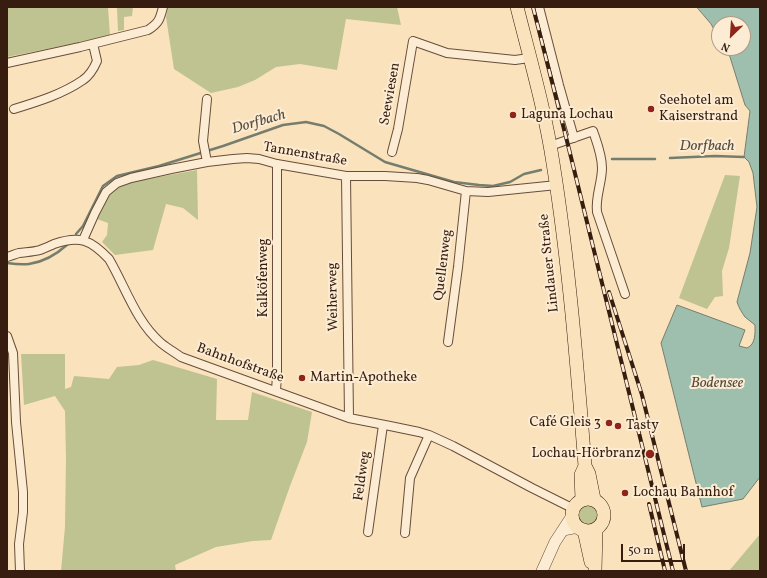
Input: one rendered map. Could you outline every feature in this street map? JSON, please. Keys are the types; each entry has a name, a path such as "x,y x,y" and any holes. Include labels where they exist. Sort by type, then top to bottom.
{"main road":[{"name":"Lindauer Straße","path":"517,7 538,90 550,146 563,226 585,466 581,475 583,516 594,571"}],"street":[{"path":"7,63 148,30 156,25 163,7"},
{"path":"539,7 574,138"},
{"name":"Seewiesen","path":"392,152 398,129 413,41 447,53 516,60 530,58"},
{"path":"14,109 42,101 84,80 93,69 97,61 93,44"},
{"path":"205,155 203,141 207,99"},
{"path":"550,146 593,131 602,160 602,170 596,206 597,212 625,294"},
{"name":"Tannenstraße","path":"83,240 106,192 117,183 205,155 259,159 277,164 346,176 417,178 466,191 488,192 557,185"},
{"name":"Kalköfenweg","path":"276,391 277,164"},
{"name":"Weiherweg","path":"346,176 348,418"},
{"name":"Quellenweg","path":"448,342 466,191"},
{"path":"7,257 18,253 40,250 68,240 83,240"},
{"name":"Bahnhofstraße","path":"83,240 101,251 109,259 140,319 151,334 181,357 348,418 429,435 453,446 583,516"},
{"path":"7,336 13,353 16,422 23,492 23,512 19,544 20,571"},
{"name":"Feldweg","path":"368,532 383,425"},
{"path":"405,533 410,478 429,435"},
{"path":"542,571 555,542 563,530 583,516"}],"green space":[{"path":"7,7 108,7 110,36 7,57"},
{"path":"117,7 133,7 132,16 124,17 124,30 118,31"},
{"path":"168,7 397,7 401,25 346,19 337,70 300,64 276,67 255,80 238,87 211,93 174,69 166,17"},
{"path":"197,170 198,220 183,208 166,204 153,250 115,255 102,242 107,235 108,223 97,219 103,200 114,188 136,181"},
{"path":"725,175 740,176 729,248 722,271 723,296 715,297 707,309 679,298"},
{"path":"21,354 65,354 65,389 71,387 74,376 109,379 117,367 139,365 153,360 217,379 216,420 248,420 252,392 312,412 307,442 271,540 253,541 216,547 175,565 176,571 61,571 65,527 65,411 55,396 24,405"},
{"path":"588,505 595,508 598,515 595,522 588,525 581,522 578,515 581,508"},
{"path":"760,534 760,571 729,571"}],"water":[{"name":"Bodensee","path":"697,7 760,7 760,477 743,499 702,507 661,343 677,305 745,330 739,346 747,348 750,346 754,338 755,331 755,325 745,317 737,302 750,253 757,207 753,173 749,162 744,157 750,111 745,105 729,56 751,56 751,16 711,16 711,24"}],"waterway":[{"name":"Dorfbach","path":"76,234 83,226 103,186 117,176 159,166 283,125 306,122 324,126 385,162 454,182 493,186 510,182 524,174 541,170"},
{"name":"Dorfbach","path":"670,158 715,156 744,157"},
{"name":"Dorfbach","path":"612,159 655,159"},
{"name":"Dorfbach","path":"7,263 35,263 55,254 68,244"}],"railway":[{"path":"533,7 673,571"},
{"path":"609,292 642,395 686,571"},
{"path":"649,504 665,571"}],"place":[{"name":"Seehotel am Kaiserstrand","path":"651,109"},
{"name":"Laguna Lochau","path":"513,115"},
{"name":"Martin-Apotheke","path":"302,378"},
{"name":"Café Gleis 3","path":"609,423"},
{"name":"Tasty","path":"618,426"},
{"name":"Lochau-Hörbranz","path":"650,454"},
{"name":"Lochau Bahnhof","path":"625,493"}]}
